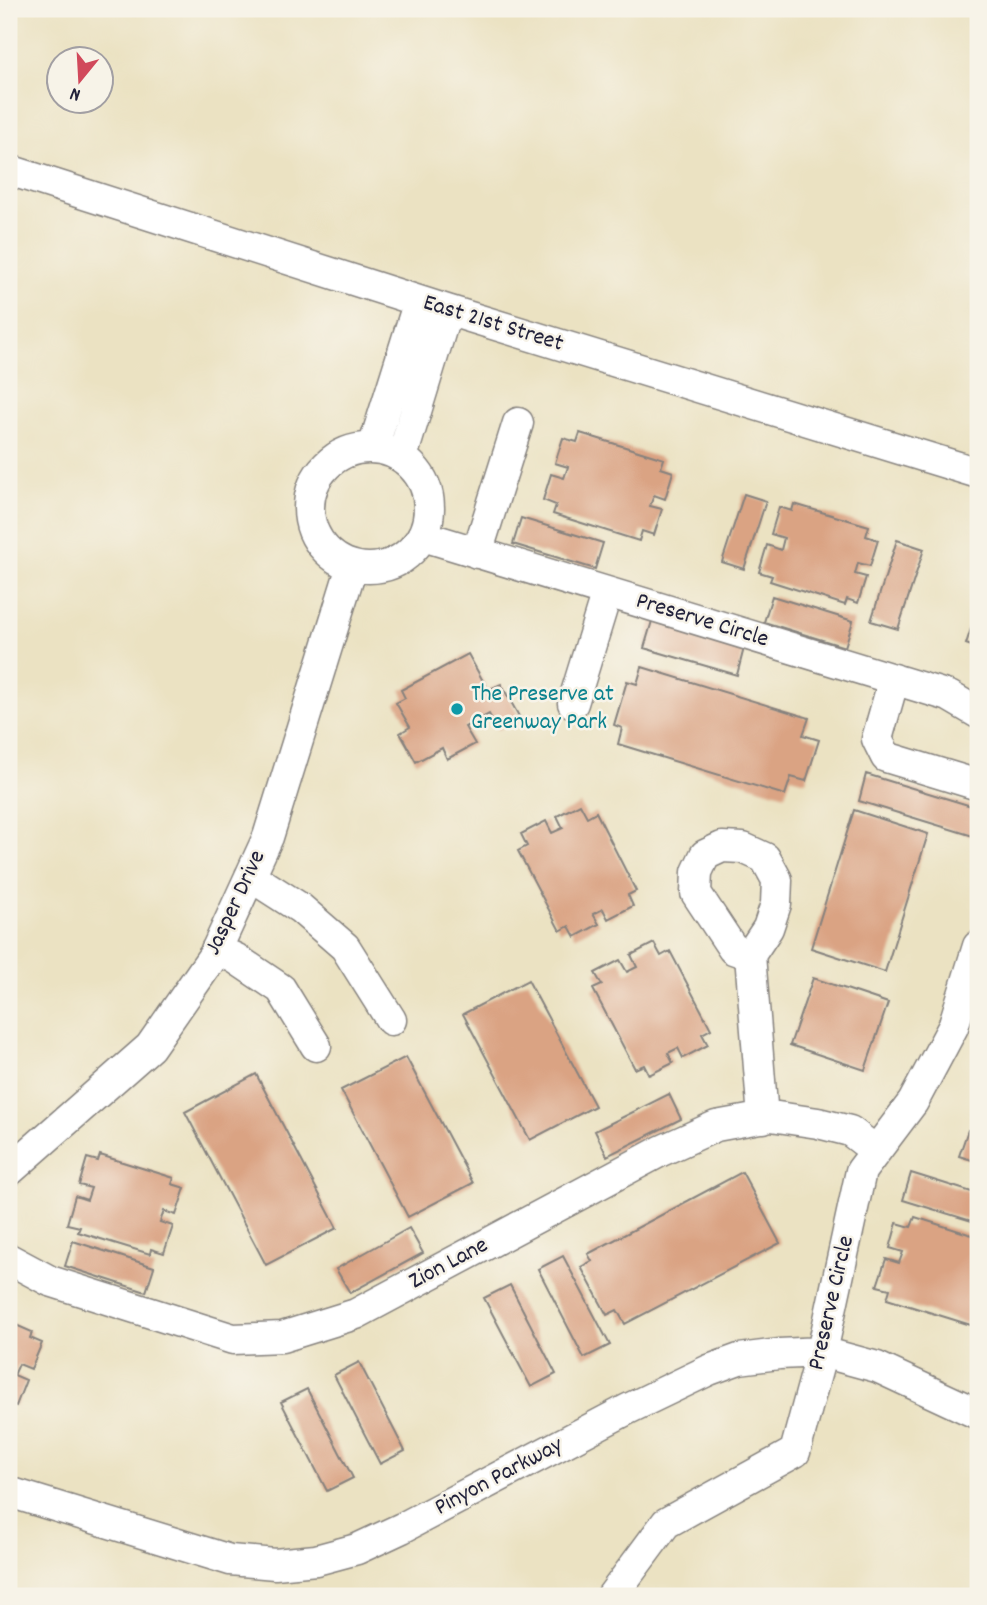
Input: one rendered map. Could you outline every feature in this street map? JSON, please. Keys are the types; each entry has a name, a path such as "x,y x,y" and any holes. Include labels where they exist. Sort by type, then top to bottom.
{"street":[{"name":"East 21st Street","path":"9,170 433,306 978,473"},
{"path":"373,448 433,306"},
{"path":"402,457 433,306"},
{"path":"477,553 517,423"},
{"path":"354,449 388,450 402,457 415,468 430,501 429,519 423,536 410,553 393,564 372,569 352,566 334,558 320,544 311,526 308,507 312,488 321,470 336,457 354,449"},
{"name":"Preserve Circle","path":"423,536 948,696 978,713"},
{"name":"Jasper Drive","path":"9,1171 150,1047 216,950 268,837 352,566"},
{"path":"573,703 607,592"},
{"path":"894,679 877,740 886,757 978,785"},
{"path":"250,876 300,908 345,947 391,1020"},
{"name":"Preserve Circle","path":"612,1596 666,1523 794,1452 822,1352 861,1171 913,1102 953,1027 978,946"},
{"path":"216,950 235,958 281,989 316,1046"},
{"path":"750,955 763,1118"},
{"name":"Zion Lane","path":"9,1259 50,1281 233,1339 282,1337 356,1314 661,1151 716,1126 771,1116 818,1123 850,1131 876,1151"},
{"name":"Pinyon Parkway","path":"9,1492 230,1560 275,1564 316,1560 357,1549 709,1370 739,1359 779,1353 822,1352 877,1367 978,1414"}],"building":[{"path":"580,433 664,459 661,468 673,472 665,499 654,495 650,506 662,509 654,535 642,531 639,541 553,514 556,505 543,500 551,474 564,478 568,467 555,463 563,438 577,442"},
{"path":"744,494 766,501 744,569 722,562"},
{"path":"794,504 869,526 866,536 878,540 870,566 858,563 855,574 866,577 858,603 847,599 845,605 770,581 772,576 759,572 767,545 781,550 784,538 771,534 779,507 792,511"},
{"path":"521,518 603,543 595,569 513,544"},
{"path":"897,540 924,549 898,629 871,621"},
{"path":"772,596 853,621 845,647 764,622"},
{"path":"978,607 978,648 966,644"},
{"path":"652,621 744,648 737,675 644,648"},
{"name":"The Preserve at Greenway Park","path":"468,654 488,690 501,684 520,718 498,730 489,714 465,727 475,744 447,759 442,748 416,762 400,733 410,727 396,703 405,698 401,690"},
{"path":"642,667 809,718 803,735 819,740 806,781 791,777 785,795 618,744 622,728 614,725 627,681 637,684"},
{"path":"866,774 978,808 973,836 859,801"},
{"path":"580,804 587,817 596,812 636,891 628,895 633,906 608,919 603,909 593,914 599,924 575,937 569,926 560,931 518,851 527,846 521,834 546,821 552,833 563,828 557,816"},
{"path":"854,810 928,834 885,972 811,948"},
{"path":"654,943 661,956 670,951 711,1029 702,1034 708,1045 683,1058 678,1048 668,1053 673,1063 649,1075 644,1065 635,1069 593,989 602,985 595,973 620,960 627,972 637,967 631,955"},
{"path":"813,978 888,1003 865,1070 790,1045"},
{"path":"528,980 595,1106 530,1140 463,1014"},
{"path":"406,1057 473,1183 408,1217 341,1090"},
{"path":"256,1074 337,1228 266,1265 185,1112"},
{"path":"669,1094 681,1119 607,1156 595,1131"},
{"path":"968,1130 978,1133 978,1162 959,1156"},
{"path":"100,1155 174,1178 172,1184 185,1188 176,1215 164,1211 160,1222 173,1226 164,1253 151,1249 150,1254 78,1232 80,1227 67,1224 75,1196 87,1200 91,1188 79,1185 87,1158 98,1161"},
{"path":"742,1172 780,1243 625,1324 617,1310 607,1315 581,1267 592,1261 588,1254"},
{"path":"911,1173 978,1194 978,1223 903,1200"},
{"path":"915,1217 978,1237 978,1317 974,1326 887,1299 890,1289 877,1286 886,1259 899,1263 903,1252 890,1248 897,1223 911,1227"},
{"path":"409,1228 423,1253 350,1293 336,1269"},
{"path":"73,1241 154,1267 146,1292 65,1266"},
{"path":"563,1256 610,1345 584,1358 538,1269"},
{"path":"510,1285 556,1374 531,1387 484,1298"},
{"path":"9,1322 32,1332 30,1338 42,1343 31,1369 19,1364 14,1375 26,1380 16,1406 9,1403"},
{"path":"359,1362 405,1451 380,1464 334,1375"},
{"path":"307,1389 353,1478 327,1491 281,1402"}],"place":[{"name":"The Preserve at Greenway Park","path":"457,709"}]}
